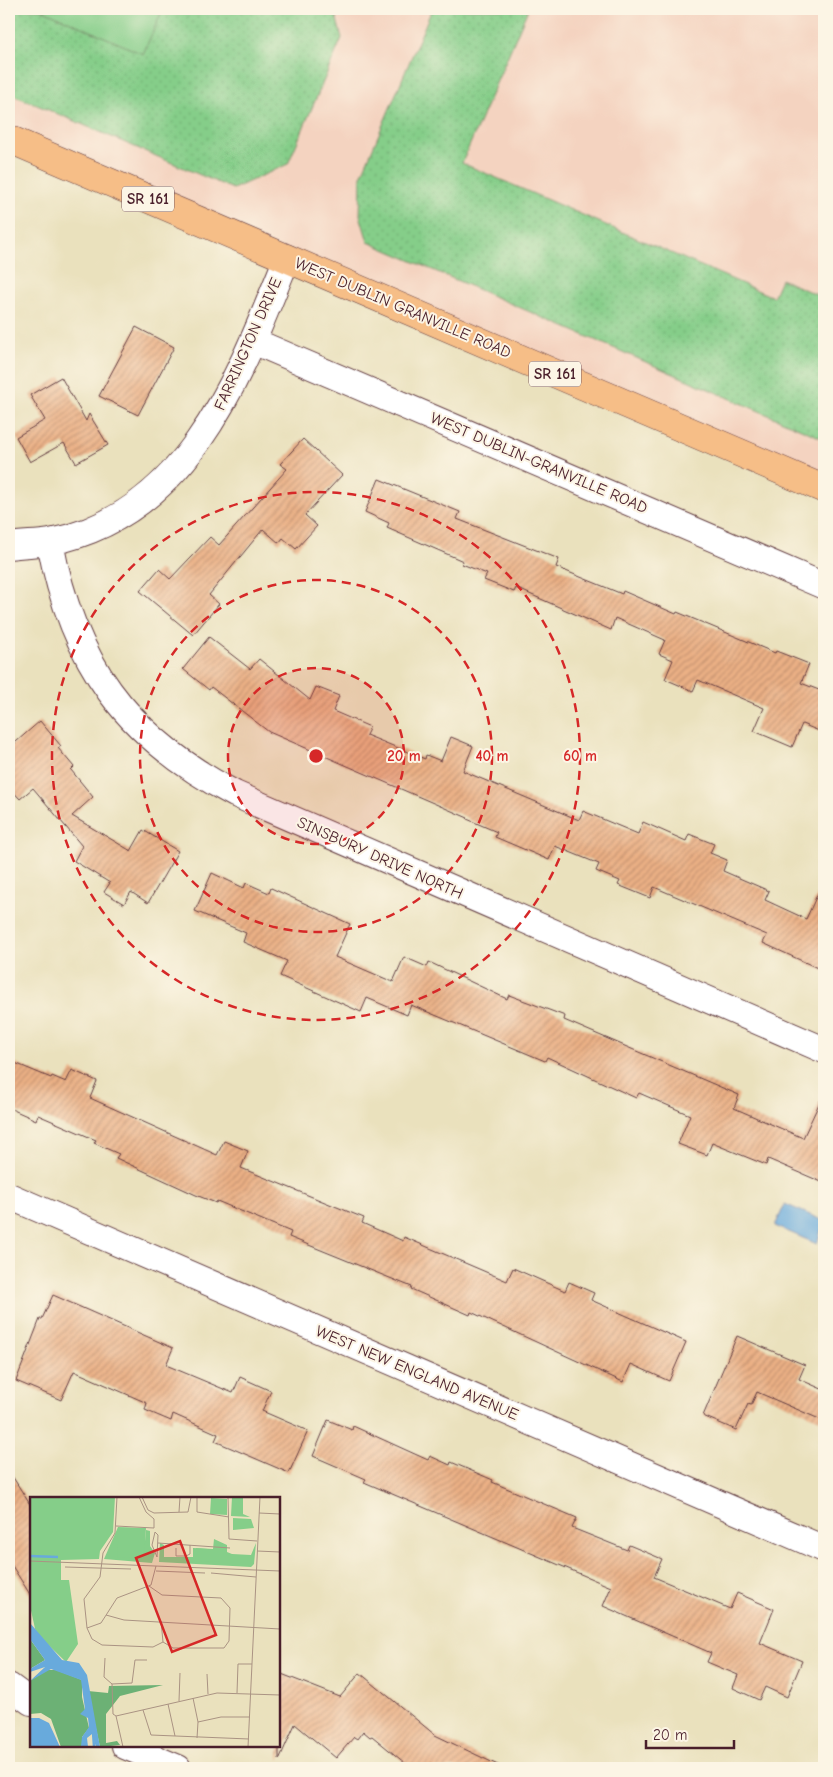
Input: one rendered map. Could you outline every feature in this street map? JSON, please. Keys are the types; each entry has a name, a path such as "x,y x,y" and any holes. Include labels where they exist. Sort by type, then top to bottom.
{"main road":[{"name":"WEST DUBLIN GRANVILLE ROAD","path":"9,140 824,489"}],"street":[{"name":"FARRINGTON DRIVE","path":"9,546 50,542 78,534 119,515 157,489 177,471 219,411 253,341 287,258"},
{"name":"WEST DUBLIN-GRANVILLE ROAD","path":"253,341 824,586"},
{"name":"SINSBURY DRIVE NORTH","path":"50,542 56,579 74,630 97,675 120,706 143,731 202,777 235,794 517,918 824,1050"},
{"name":"WEST NEW ENGLAND AVENUE","path":"10,1201 824,1549"},
{"path":"9,1686 30,1701"},
{"path":"126,1747 178,1768"}],"shaded area":[{"path":"9,9 824,9 824,489 9,139"}],"green space":[{"path":"9,9 334,9 342,38 288,164 233,189 9,93"},
{"path":"41,9 163,9 143,54"},
{"path":"432,9 528,9 462,163 773,297 781,279 824,298 824,439 368,242 360,215 361,176"}],"water":[{"path":"785,1204 824,1221 817,1244 775,1226"}],"building":[{"path":"136,327 174,347 138,415 99,396"},
{"path":"61,377 86,421 89,414 108,445 76,463 64,443 30,462 16,437 45,420 30,395"},
{"path":"303,439 342,475 305,515 317,526 296,549 283,538 279,543 263,529 209,595 219,604 193,635 140,591 159,569 170,579 210,537 219,545 287,469 280,464"},
{"path":"379,479 460,512 457,519 559,559 556,567 622,594 623,591 676,614 677,612 775,653 776,651 809,664 801,683 824,692 824,733 802,724 792,747 754,731 764,708 698,680 693,691 665,679 673,660 659,654 665,640 615,618 611,630 516,588 514,592 484,580 487,574 462,564 463,561 387,528 389,523 365,512"},
{"path":"209,637 250,669 259,659 310,700 316,687 339,696 333,711 370,727 366,735 425,759 426,755 441,761 451,737 473,746 463,771 579,820 583,811 638,834 643,822 686,841 689,834 714,844 710,853 727,860 723,871 769,891 765,900 806,919 824,880 824,971 763,943 767,935 654,887 650,898 618,885 620,881 596,871 599,864 555,846 549,860 495,837 497,832 468,818 269,732 211,687 209,690 183,669"},
{"path":"40,721 61,746 58,748 74,767 71,770 93,797 72,816 131,851 143,830 178,851 148,903 131,892 124,904 104,892 110,883 74,861 82,846 33,788 20,799 9,787 9,748"},
{"path":"212,873 244,888 246,883 269,893 271,888 350,924 335,957 393,982 404,957 427,967 429,962 507,999 509,995 565,1016 564,1020 739,1095 734,1108 803,1138 824,1093 824,1183 768,1159 766,1165 712,1143 707,1155 678,1144 690,1115 639,1093 636,1098 547,1057 545,1061 411,1005 407,1015 367,998 361,1012 280,976 287,961 243,942 246,933 195,911"},
{"path":"15,1063 66,1082 72,1070 97,1081 90,1098 217,1155 224,1141 248,1151 241,1168 364,1218 362,1223 403,1241 404,1237 507,1281 513,1268 565,1291 569,1282 594,1293 591,1300 686,1342 669,1381 631,1364 623,1382 471,1312 470,1315 411,1289 412,1287 289,1237 291,1232 217,1201 216,1203 196,1195 116,1158 119,1154 94,1143 96,1140 38,1115 36,1120 9,1108 9,1077"},
{"path":"53,1295 173,1348 166,1365 233,1393 240,1377 271,1391 262,1411 308,1431 289,1473 215,1441 218,1434 173,1414 171,1421 145,1410 147,1403 74,1371 61,1400 16,1381 40,1319 42,1319"},
{"path":"737,1336 805,1365 799,1379 824,1390 824,1421 757,1392 751,1405 748,1404 736,1430 703,1416"},
{"path":"328,1420 352,1430 353,1426 428,1460 430,1456 450,1465 451,1462 493,1480 492,1482 577,1518 572,1528 627,1550 629,1545 662,1559 654,1577 730,1609 737,1593 774,1609 760,1643 802,1661 787,1697 765,1687 759,1700 733,1688 738,1675 707,1662 711,1653 603,1606 611,1587 364,1482 366,1479 313,1456"},
{"path":"9,1471 30,1504 30,1594 9,1561"},
{"path":"280,1673 340,1697 360,1673 435,1735 504,1768 411,1768 372,1736 370,1737 363,1731 357,1739 354,1737 336,1758 295,1724 279,1760"}]}
